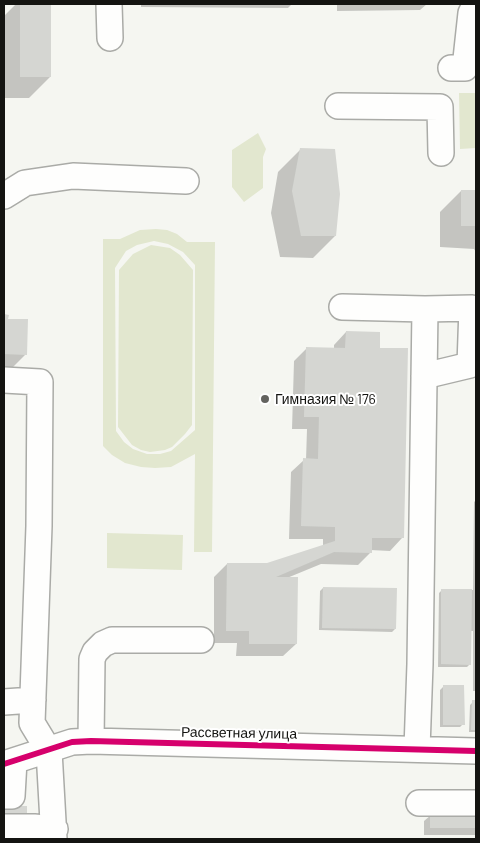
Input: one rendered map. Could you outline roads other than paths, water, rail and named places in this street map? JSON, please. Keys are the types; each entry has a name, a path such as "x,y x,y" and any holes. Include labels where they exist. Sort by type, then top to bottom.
{"street":[{"path":"109,4 110,38"},
{"path":"451,68 465,68 472,14 476,4"},
{"path":"338,106 440,107 441,154"},
{"path":"4,196 25,183 73,176 186,181"},
{"path":"342,307 472,308 470,365 424,376"},
{"path":"417,749 425,309"},
{"path":"4,380 40,382 39,526 32,723 49,751 54,834 34,827 4,827"},
{"path":"91,741 92,659 95,652 103,644 112,640 201,640"},
{"path":"4,702 33,700"},
{"name":"Рассветная улица","path":"9,762 49,751 72,742 91,741 476,751"},
{"path":"4,796 12,796 9,762"},
{"path":"419,803 476,803"}],"place":[{"name":"Гимназия № 176","path":"265,399"}]}
